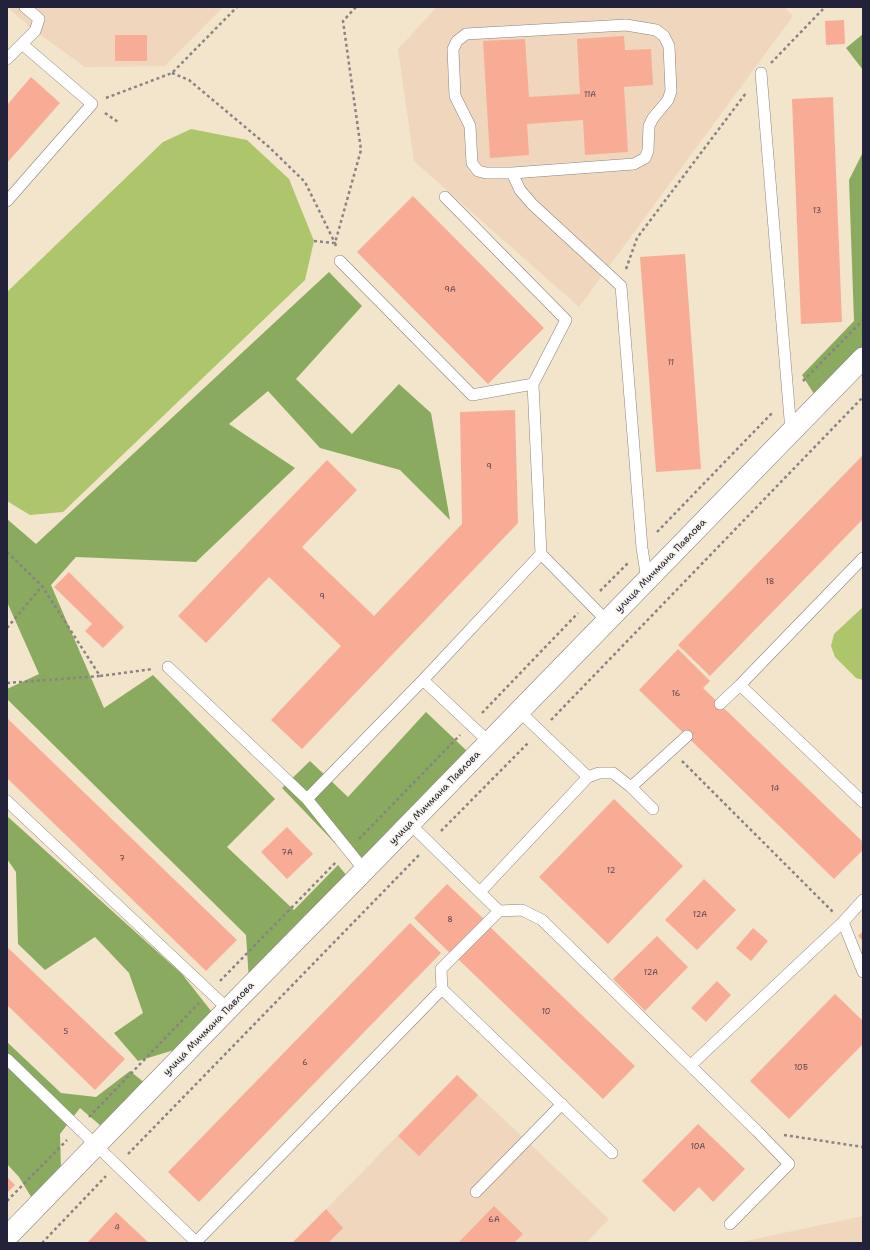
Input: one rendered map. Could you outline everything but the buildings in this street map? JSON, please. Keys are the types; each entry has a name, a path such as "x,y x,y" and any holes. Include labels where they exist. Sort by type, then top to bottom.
{"street":[{"name":"улица Мичмана Павлова","path":"7,1237 863,358"}],"lane":[{"path":"7,59 35,31 39,19 25,7"},
{"path":"626,25 656,30 664,36 669,46 671,91 668,100 653,118 649,126 648,151 645,158 634,164 512,173 486,174 478,171 472,163 470,126 455,96 453,49 457,40 466,34 626,25"},
{"path":"7,200 92,104 22,44"},
{"path":"762,73 792,432"},
{"path":"512,173 520,190 532,204 621,286 642,548 647,580"},
{"path":"445,197 566,320 533,384 541,554 607,621"},
{"path":"340,261 472,395 533,384"},
{"path":"307,799 541,554"},
{"path":"720,704 863,558"},
{"path":"168,667 307,799 364,871"},
{"path":"422,680 490,742"},
{"path":"740,685 863,802"},
{"path":"519,711 588,777"},
{"path":"631,787 687,736"},
{"path":"480,892 588,777 599,773 613,773 631,787 653,809"},
{"path":"7,801 228,1009"},
{"path":"410,824 499,911"},
{"path":"691,1065 843,922 863,900"},
{"path":"612,1152 442,989 441,969 499,911 522,910 542,920 691,1065 789,1164 730,1224"},
{"path":"843,922 863,972"},
{"path":"7,1059 196,1243 442,989"},
{"path":"476,1192 562,1104"}],"path":[{"path":"92,104 172,73 237,7"},
{"path":"335,243 361,150 343,21 356,7"},
{"path":"621,286 637,238 762,73 825,7"},
{"path":"172,73 189,80 269,147 305,182 335,243 340,261"},
{"path":"92,104 118,122"},
{"path":"314,241 335,243"},
{"path":"7,1202 210,991 863,320"},
{"path":"42,1243 863,397"},
{"path":"7,552 42,586 100,676"},
{"path":"7,628 42,586"},
{"path":"7,683 100,676 168,667"},
{"path":"671,750 843,922"},
{"path":"757,1131 863,1147"}],"shaded area":[{"path":"7,7 223,7 165,66 85,67 35,31"},
{"path":"437,7 784,7 793,16 579,307 414,161 398,49"},
{"path":"457,1075 609,1219 586,1243 293,1243"},
{"path":"863,1216 863,1243 737,1243"}],"green space":[{"path":"863,34 863,70 846,48"},
{"path":"191,129 247,140 289,179 314,241 305,280 63,512 30,515 7,501 7,292 163,142"},
{"path":"863,152 863,349 816,397 802,375 854,321 849,180"},
{"path":"329,272 362,306 296,379 352,434 399,384 431,413 450,520 400,470 320,448 268,391 229,424 295,468 196,562 76,557 51,585 104,708 153,675 275,799 227,847 294,910 338,865 347,876 249,981 246,935 7,699 7,689 39,674 7,602 7,519 36,544"},
{"path":"863,607 863,680 856,678 835,657 831,646 834,634"},
{"path":"426,712 467,751 356,865 282,788 310,761 348,797"},
{"path":"7,816 182,974 215,1016 184,1047 138,1061 114,1033 143,1013 129,973 95,937 45,970 18,944 16,872 7,859"},
{"path":"7,1042 61,1093 96,1097 130,1071 146,1084 101,1126 80,1108 60,1134 61,1170 33,1200 19,1177 7,1164"}]}
